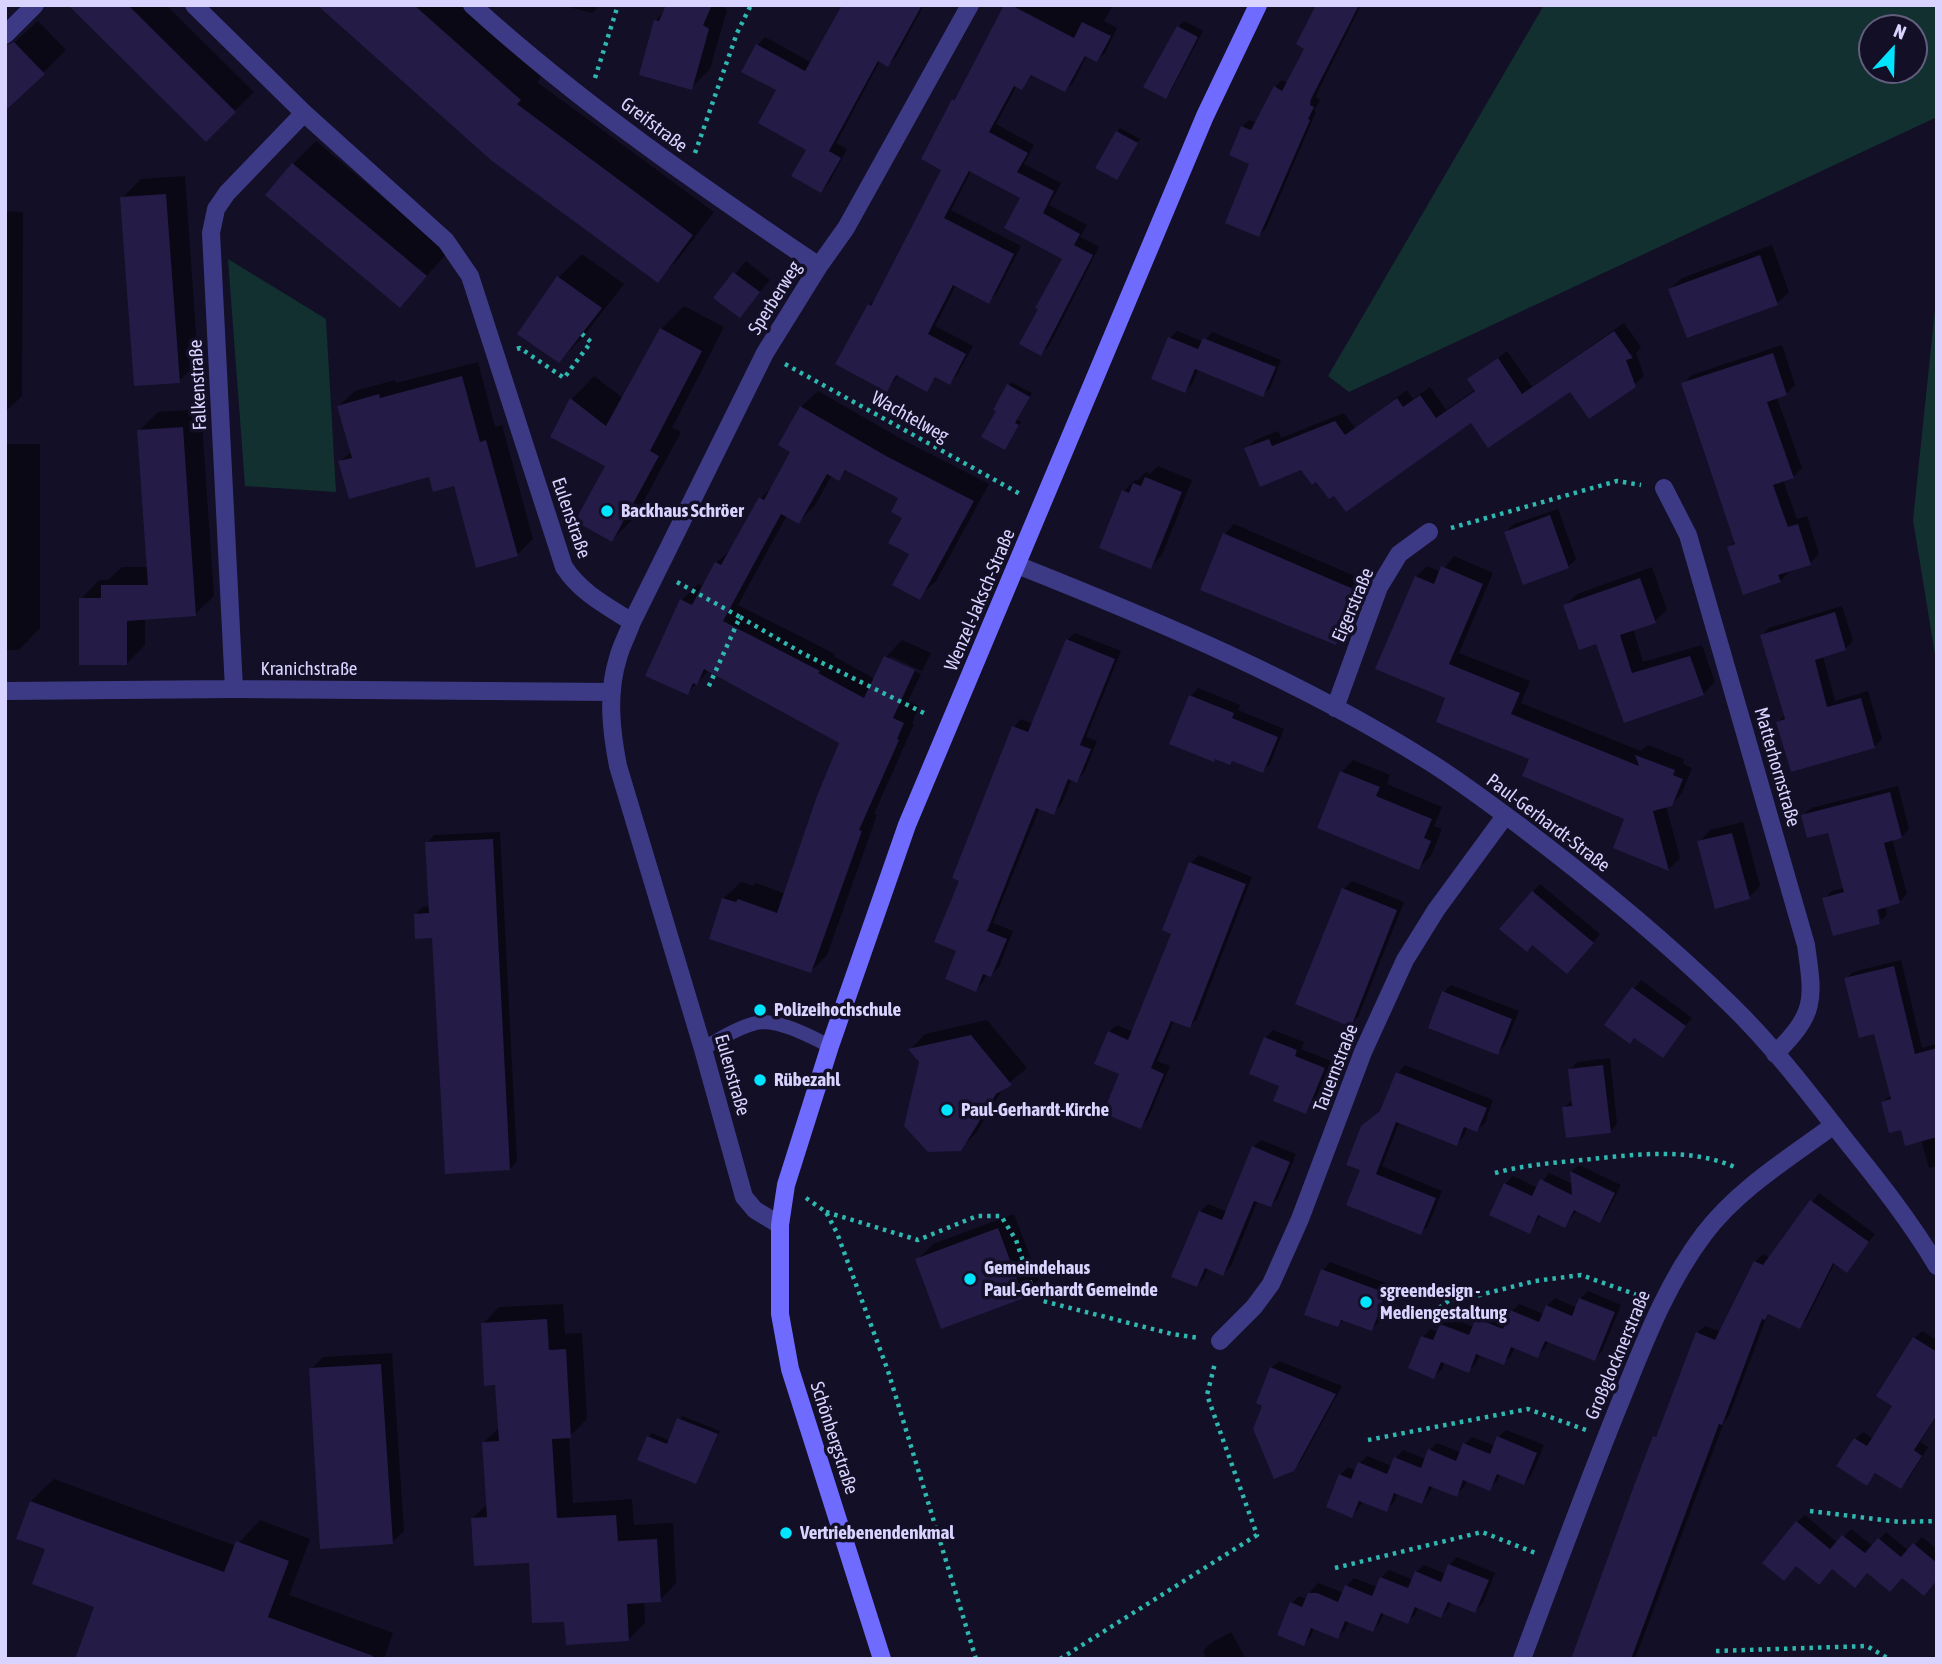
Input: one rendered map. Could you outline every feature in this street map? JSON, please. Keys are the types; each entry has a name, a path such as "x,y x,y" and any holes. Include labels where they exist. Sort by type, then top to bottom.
{"street":[{"path":"5,35 35,5"},
{"name":"Eulenstraße","path":"194,5 304,113 446,241 470,276 564,567 584,591 632,622 617,658 612,692 611,727 618,766 703,1049 744,1197 755,1210 780,1225"},
{"name":"Greifstraße","path":"472,5 587,102 687,177 819,266"},
{"name":"Sperberweg","path":"632,622 765,353 846,228 970,5"},
{"name":"Wenzel-Jaksch-Straße","path":"780,1225 786,1185 886,882 1205,116 1258,5"},
{"name":"Falkenstraße","path":"234,689 211,233 216,209 227,193 304,113"},
{"name":"Matterhornstraße","path":"1664,488 1688,535 1806,945 1811,996 1807,1015 1775,1054"},
{"name":"Eigerstraße","path":"1335,708 1379,587 1399,554 1429,532"},
{"name":"Paul-Gerhardt-Straße","path":"1017,565 1204,643 1335,708 1429,761 1576,868 1645,925 1734,1007 1834,1125 1911,1223 1937,1266"},
{"name":"Kranichstraße","path":"5,691 234,689 612,692"},
{"name":"Tauernstraße","path":"1220,1341 1254,1307 1271,1284 1300,1219 1363,1052 1405,961 1436,910 1505,816"},
{"name":"Großglocknerstraße","path":"1522,1659 1606,1438 1660,1304 1679,1269 1729,1206 1761,1178 1834,1125"},
{"name":"Schönbergstraße","path":"780,1225 780,1314 790,1369 882,1659"}],"lane":[{"path":"703,1049 725,1035 762,1022 796,1030 830,1046"}],"path":[{"path":"587,102 618,5"},
{"path":"687,177 737,33 751,5"},
{"path":"494,353 520,348 564,378 591,342 582,334"},
{"name":"Wachtelweg","path":"765,353 1042,506"},
{"path":"1462,526 1617,481"},
{"path":"658,571 802,653 950,726"},
{"path":"708,688 740,617"},
{"path":"1495,1173 1521,1166 1622,1155 1674,1154 1717,1158 1761,1178"},
{"path":"786,1185 826,1212 918,1240 977,1216 1001,1216 1016,1240 1032,1287 1043,1301 1172,1334 1220,1341 1207,1395 1257,1535 1060,1659"},
{"path":"826,1212 837,1233 888,1371 976,1659"},
{"path":"1439,1308 1451,1299 1460,1300 1535,1281 1580,1275 1660,1304"},
{"path":"1368,1440 1528,1409 1606,1438"},
{"path":"1810,1511 1900,1522 1937,1521"},
{"path":"1335,1568 1482,1532 1558,1563"},
{"path":"1716,1651 1867,1646 1889,1659"}],"green space":[{"path":"1544,5 1937,5 1937,117 1349,392 1328,376"},
{"path":"228,259 326,319 336,492 245,486"},
{"path":"1937,290 1937,667 1913,520"}],"building":[{"path":"68,5 128,5 236,112 206,142"},
{"path":"317,5 414,5 521,100 517,104 693,235 658,283 492,161"},
{"path":"666,5 712,5 703,25 709,29 692,90 639,75 654,20 659,21"},
{"path":"842,5 922,5 888,67 878,61 829,151 841,158 821,193 791,176 806,150 758,123 776,90 741,72 756,44 805,71"},
{"path":"1004,5 1011,5 1074,38 1082,22 1111,36 1097,62 1085,56 1065,92 1031,75 1022,90 1014,86 989,132 1028,153 1017,172 1054,191 1043,213 1080,234 1074,245 1093,255 1041,356 1019,344 1062,259 1004,228 1020,198 969,171 944,218 1014,254 989,304 953,285 928,334 966,354 950,385 935,377 927,392 896,375 887,392 835,364 868,304 871,306 941,170 921,159"},
{"path":"1316,5 1359,5 1311,99 1310,105 1314,107 1308,119 1310,120 1259,237 1225,223 1249,164 1229,155 1241,126 1251,130 1274,86 1282,91 1304,49 1296,44"},
{"path":"1177,26 1198,37 1166,99 1143,87"},
{"path":"14,42 45,74 5,111 5,46"},
{"path":"1116,131 1138,143 1117,180 1095,168"},
{"path":"292,163 427,276 400,308 265,195"},
{"path":"166,194 180,383 134,386 120,197"},
{"path":"1760,255 1778,305 1687,338 1668,289"},
{"path":"733,272 760,292 740,318 713,298"},
{"path":"557,276 602,308 559,363 517,334"},
{"path":"660,328 702,351 650,451 659,456 612,542 575,521 605,466 550,437 570,398 606,426"},
{"path":"1614,331 1633,358 1626,360 1636,387 1589,419 1570,392 1488,448 1471,423 1346,512 1334,496 1329,499 1316,482 1312,485 1301,470 1260,487 1244,448 1269,439 1272,446 1335,421 1345,435 1397,398 1403,407 1420,395 1436,418 1475,391 1467,379 1498,358 1522,394"},
{"path":"1168,337 1198,349 1203,338 1276,367 1263,397 1195,369 1185,393 1151,379"},
{"path":"1773,353 1787,395 1767,402 1794,478 1773,485 1788,527 1798,524 1811,565 1778,575 1781,582 1743,595 1727,547 1735,544 1681,383"},
{"path":"462,376 480,442 486,440 518,556 476,568 454,486 433,492 429,477 349,499 338,461 352,458 337,406 379,394 380,398"},
{"path":"1007,384 1030,397 1015,423 1019,425 1005,450 981,437"},
{"path":"800,406 886,456 974,501 920,600 892,585 909,554 888,543 902,518 891,512 898,498 845,470 839,481 827,474 799,524 781,514 723,621 820,671 818,673 864,698 884,656 915,670 893,718 904,723 897,739 899,740 859,830 862,831 811,973 709,939 722,898 736,902 738,899 777,913 817,796 839,743 704,669 697,685 693,683 688,695 645,676 680,599 692,605 715,562 721,565 759,497 764,500 790,452 778,445"},
{"path":"183,427 196,616 127,621 127,665 79,665 79,598 101,598 101,585 148,585 137,430"},
{"path":"1145,477 1182,492 1151,569 1099,548 1122,490 1129,493 1133,483 1141,486"},
{"path":"1550,515 1569,568 1523,585 1504,532"},
{"path":"1223,533 1358,591 1336,645 1200,590"},
{"path":"1441,566 1483,584 1449,664 1520,693 1511,714 1639,766 1635,755 1675,770 1673,775 1683,779 1672,806 1653,811 1669,871 1613,848 1624,819 1522,776 1529,759 1436,722 1445,698 1375,669 1415,576 1434,584"},
{"path":"1640,578 1656,623 1620,635 1632,673 1690,656 1704,695 1624,723 1596,644 1579,650 1563,605"},
{"path":"1835,612 1846,650 1815,660 1827,707 1861,698 1875,748 1791,772 1776,722 1785,719 1760,635"},
{"path":"1066,639 1115,659 1080,745 1091,749 1077,783 1068,779 1054,815 1036,808 987,931 1007,939 991,977 983,974 976,992 945,979 956,951 934,942 959,881 952,878 1012,726 1028,732"},
{"path":"1189,695 1234,713 1232,718 1278,737 1263,773 1232,761 1230,765 1215,759 1214,762 1169,744"},
{"path":"1340,771 1380,787 1376,796 1432,819 1424,838 1431,841 1419,870 1317,828"},
{"path":"1890,792 1902,838 1884,843 1900,903 1877,910 1880,924 1833,936 1822,898 1844,892 1828,833 1807,838 1801,815"},
{"path":"1732,833 1750,899 1715,909 1697,841"},
{"path":"493,839 510,1170 445,1174 432,938 415,939 414,914 429,913 425,842"},
{"path":"1189,862 1246,884 1190,1028 1171,1021 1151,1068 1164,1074 1141,1129 1103,1113 1119,1074 1094,1064 1108,1031 1128,1040 1171,934 1162,930"},
{"path":"1342,888 1397,910 1351,1027 1295,1004"},
{"path":"1532,891 1594,943 1567,974 1532,945 1527,952 1499,929"},
{"path":"1894,966 1915,1054 1937,1048 1937,1137 1905,1146 1901,1130 1889,1133 1881,1102 1891,1099 1874,1034 1859,1038 1844,978"},
{"path":"1632,987 1686,1026 1663,1058 1634,1038 1630,1044 1604,1025"},
{"path":"1442,991 1512,1019 1498,1055 1428,1028"},
{"name":"Paul-Gerhardt-Kirche","path":"971,1035 1012,1085 996,1094 961,1151 928,1152 904,1126 919,1062 908,1049"},
{"path":"1264,1037 1297,1050 1295,1056 1325,1068 1306,1114 1273,1101 1279,1086 1249,1074"},
{"path":"1603,1065 1611,1133 1566,1138 1562,1107 1572,1106 1568,1069"},
{"path":"1396,1072 1487,1108 1477,1132 1464,1127 1457,1146 1396,1122 1376,1174 1436,1198 1421,1235 1346,1205 1360,1170 1346,1165 1361,1126 1380,1111"},
{"path":"1252,1146 1290,1162 1271,1207 1254,1201 1223,1276 1205,1268 1197,1287 1171,1277 1199,1211 1222,1220"},
{"path":"1570,1171 1615,1193 1600,1223 1574,1210 1565,1228 1538,1215 1530,1234 1489,1215 1504,1183 1532,1196 1540,1179 1572,1195"},
{"path":"1810,1200 1869,1242 1847,1273 1833,1263 1800,1329 1768,1314 1765,1320 1762,1319 1722,1425 1719,1424 1631,1659 1571,1659 1635,1483 1653,1436 1656,1437 1696,1332 1715,1340 1754,1261 1763,1265"},
{"name":"Gemeindehaus Paul-Gerhardt Gemeinde","path":"998,1228 1024,1298 941,1329 915,1259"},
{"path":"1321,1269 1386,1293 1372,1331 1341,1320 1338,1327 1304,1315"},
{"path":"1579,1298 1615,1312 1595,1361 1545,1341 1538,1358 1511,1347 1504,1365 1476,1354 1469,1373 1441,1362 1434,1379 1408,1368 1421,1336 1433,1340 1440,1324 1469,1335 1476,1318 1503,1329 1510,1310 1539,1322 1546,1305 1572,1316"},
{"path":"547,1319 549,1350 566,1349 571,1438 552,1439 557,1518 616,1515 618,1541 657,1539 661,1602 627,1604 629,1641 566,1645 564,1622 532,1623 529,1563 474,1566 471,1518 487,1517 482,1442 499,1441 495,1385 484,1386 481,1323"},
{"path":"1913,1337 1937,1352 1937,1415 1914,1450 1922,1456 1901,1489 1875,1473 1867,1486 1836,1466 1854,1438 1867,1446 1892,1406 1876,1396"},
{"path":"381,1364 393,1544 320,1549 309,1368"},
{"path":"1270,1367 1336,1394 1294,1471 1274,1479 1253,1429 1262,1406 1256,1403"},
{"path":"677,1418 718,1434 696,1484 637,1460 647,1436 667,1444"},
{"path":"1497,1436 1537,1453 1524,1485 1497,1474 1490,1491 1463,1480 1457,1497 1429,1486 1422,1504 1394,1493 1387,1512 1359,1501 1352,1518 1326,1507 1339,1474 1351,1479 1358,1462 1387,1474 1394,1457 1421,1468 1428,1449 1456,1461 1463,1443 1490,1454"},
{"path":"30,1501 224,1572 236,1541 289,1561 268,1617 373,1656 372,1659 75,1659 94,1607 32,1584 45,1549 16,1539"},
{"path":"1796,1521 1830,1549 1842,1535 1865,1553 1878,1538 1901,1557 1913,1543 1937,1563 1937,1580 1924,1596 1902,1578 1890,1592 1867,1573 1855,1588 1832,1569 1819,1585 1796,1566 1784,1581 1762,1563"},
{"path":"1448,1564 1489,1580 1475,1613 1448,1602 1441,1618 1415,1607 1408,1624 1381,1613 1373,1632 1345,1621 1338,1639 1311,1628 1304,1646 1277,1635 1290,1602 1302,1607 1308,1593 1317,1593 1338,1602 1345,1585 1372,1596 1380,1577 1408,1588 1415,1571 1441,1582"}],"place":[{"name":"Backhaus Schröer","path":"607,511"},
{"name":"Polizeihochschule","path":"760,1010"},
{"name":"Rübezahl","path":"760,1080"},
{"name":"Paul-Gerhardt-Kirche","path":"947,1110"},
{"name":"Gemeindehaus Paul-Gerhardt Gemeinde","path":"970,1279"},
{"name":"sgreendesign - Mediengestaltung","path":"1366,1302"},
{"name":"Vertriebenendenkmal","path":"786,1533"}]}
